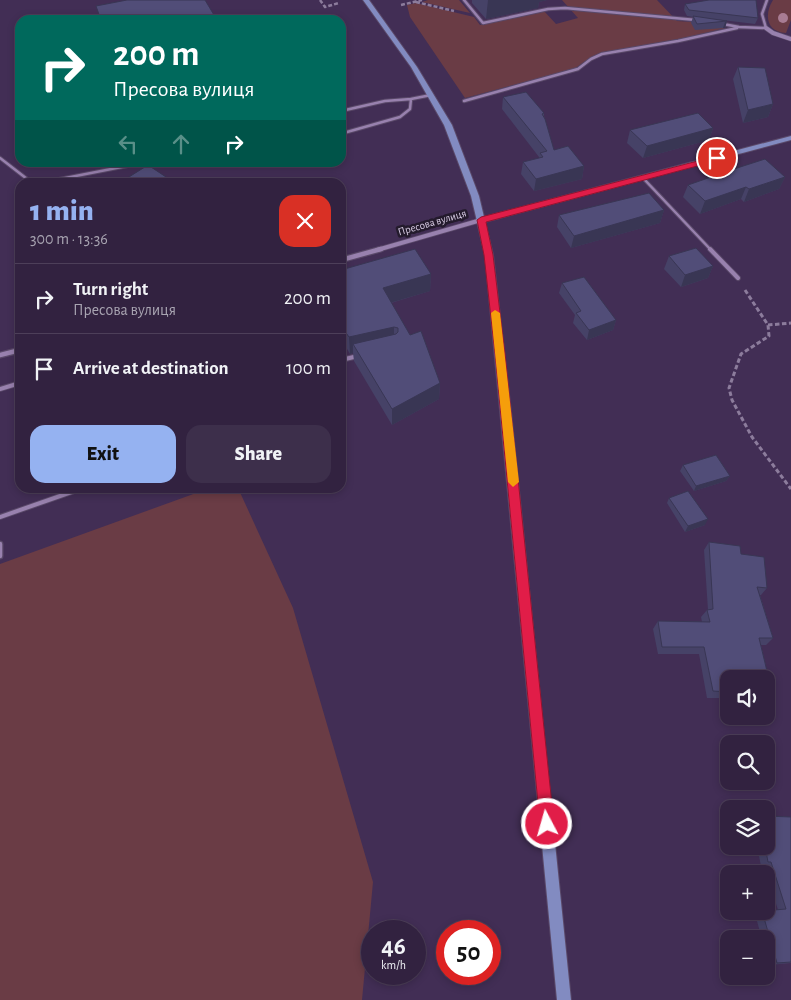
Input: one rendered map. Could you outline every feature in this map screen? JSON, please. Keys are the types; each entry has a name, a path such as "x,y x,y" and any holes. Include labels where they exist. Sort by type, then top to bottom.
{"main road":[{"path":"366,0 431,95 448,125 475,196 489,255 564,1000"},
{"name":"Пресова вулиця","path":"481,220 791,138"}],"street":[{"path":"766,28 773,33 790,38"},
{"name":"Пресова вулиця","path":"346,259 481,220"},
{"path":"0,355 15,351"},
{"path":"0,544 0,556"}],"lane":[{"path":"464,0 483,23 548,9 565,8 700,21"},
{"path":"766,0 761,15 761,20 766,28"},
{"path":"715,23 739,27 766,28"},
{"path":"464,101 564,74 578,69 602,54 678,41 739,27"},
{"path":"346,110 385,101 431,95"},
{"path":"347,132 400,117 410,109 411,98"},
{"path":"0,158 26,178"},
{"path":"65,178 122,167"},
{"path":"643,178 738,278"},
{"path":"346,359 359,356"},
{"path":"0,389 15,384"},
{"path":"0,517 67,493"}],"path":[{"path":"320,0 325,7 339,3"},
{"path":"401,5 422,0"},
{"path":"416,2 478,17"},
{"path":"738,278 768,324 769,336 741,354 729,388 732,400 752,436 791,489"},
{"path":"768,324 791,322"}],"shaded area":[{"path":"428,0 459,0 470,13 422,2"},
{"path":"562,0 657,0 677,21 709,23 726,28 684,38 605,52 587,60 574,69 465,98 410,17 407,5 416,3 474,17 480,25 544,11 556,24 578,18"},
{"path":"773,0 791,0 791,20 786,33 774,29 769,21 768,11"},
{"path":"196,493 240,493 293,608 373,882 369,920 361,920 361,985 363,985 362,1000 0,1000 0,564"}],"building":[{"path":"127,0 205,0 214,15 99,15 96,6"},
{"path":"709,0 756,0 758,18 689,10 685,4"},
{"path":"693,16 727,21 697,24"},
{"path":"738,67 765,68 773,104 748,110"},
{"path":"526,92 544,113 542,114 554,150 568,146 584,166 536,179 523,162 543,157 540,153 547,151 503,97"},
{"path":"698,113 713,128 647,146 630,130"},
{"path":"765,159 785,177 749,189 746,187 705,201 688,185 737,168"},
{"path":"145,167 151,167 166,177 164,178 127,178"},
{"path":"649,193 664,210 574,236 559,215"},
{"path":"696,248 713,266 685,275 669,256"},
{"path":"415,249 431,274 383,288 410,335 421,331 440,383 392,409 353,344 396,334 398,328 394,327 349,337 346,333 346,269"},
{"path":"584,277 616,320 589,330 576,313 581,311 562,283"},
{"path":"716,455 730,476 696,486 683,465"},
{"path":"688,491 708,519 688,526 669,498"},
{"path":"709,542 740,546 741,554 764,557 767,588 757,587 773,638 759,638 767,670 720,670 720,691 713,691 704,647 662,647 658,621 710,622 707,610 713,609"},
{"path":"775,816 791,817 791,962 777,963 775,956 775,930 767,930 765,920 775,920 775,910 786,909 775,875 775,865 768,862 767,855 775,855"}],"slow traffic":[{"path":"495,313 513,482"}],"route":[{"path":"547,824 500,354 489,255 481,220 717,158"}]}
